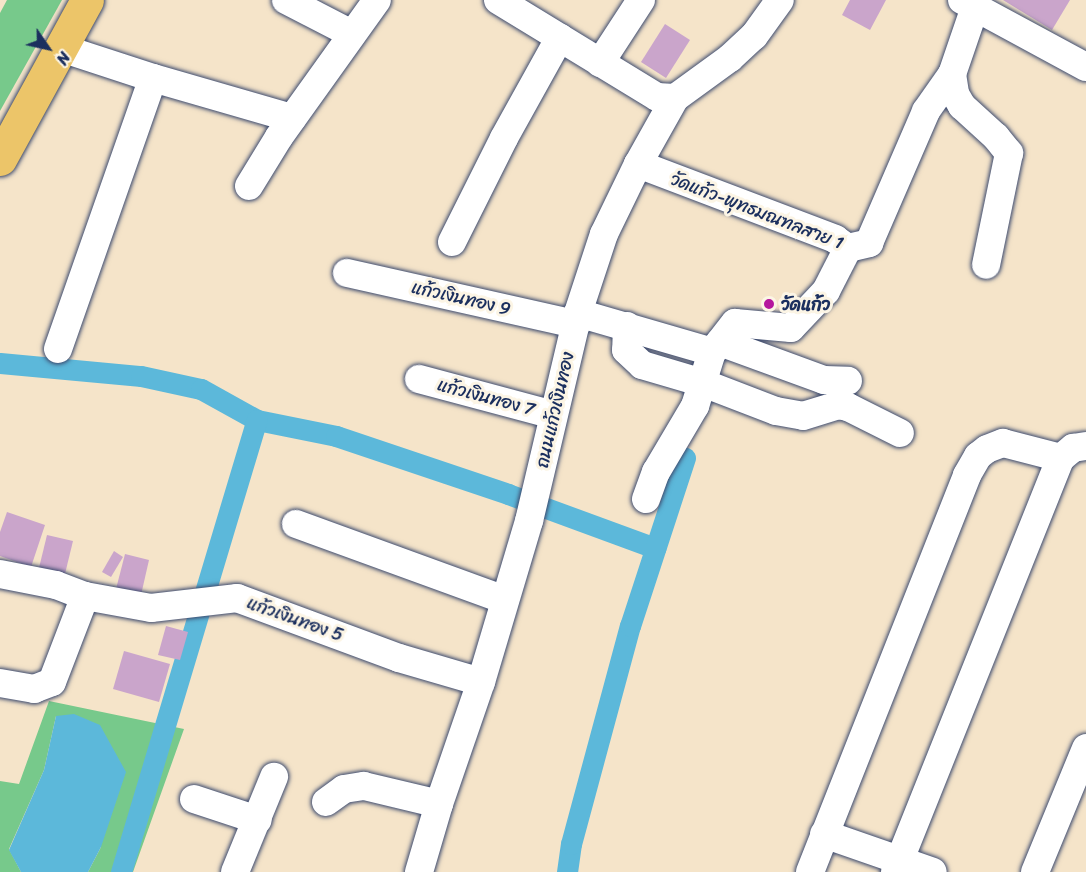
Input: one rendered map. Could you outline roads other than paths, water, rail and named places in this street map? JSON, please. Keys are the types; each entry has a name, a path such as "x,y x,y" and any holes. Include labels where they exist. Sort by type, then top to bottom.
{"main road":[{"path":"0,159 87,0"}],"street":[{"path":"286,0 352,34"},
{"path":"249,186 292,118 377,0"},
{"path":"600,63 640,0"},
{"name":"ถนนแก้วเงินทอง","path":"420,872 439,804 481,682 537,493 577,318 604,234 675,98 738,51 754,36 780,0"},
{"path":"986,266 1009,153 996,137 962,106 955,94 952,74 969,4 1086,67"},
{"path":"516,5 560,38 657,97 675,98"},
{"path":"452,242 504,138 560,38"},
{"path":"61,48 153,78 292,118"},
{"name":"วัดแก้ว-พุทธมณฑลสาย 1","path":"638,165 835,239 848,248 869,243 926,111 952,74"},
{"path":"58,349 153,78"},
{"path":"646,498 656,472 695,406 716,347 735,323 791,328 826,291 848,248"},
{"name":"แก้วเงินทอง 9","path":"347,273 627,326 716,347 824,380 848,381"},
{"path":"627,326 626,350 642,365 704,383 776,411 803,416 838,405 848,407 900,433"},
{"name":"แก้วเงินทอง 7","path":"419,379 553,415"},
{"path":"810,872 966,475 978,456 987,448 1003,443 1074,452 898,865"},
{"path":"296,524 506,600"},
{"name":"แก้วเงินทอง 5","path":"0,574 56,585 85,596 151,608 168,608 183,603 237,598 399,658 481,682"},
{"path":"0,683 34,689 52,682 85,596"},
{"path":"1035,872 1086,748"},
{"path":"235,872 274,777"},
{"path":"326,802 344,789 364,786 439,804"},
{"path":"194,799 258,820"},
{"path":"824,834 898,865 933,872"}],"water":[{"path":"74,714 100,725 126,772 101,847 88,872 21,872 9,850 44,770 56,716"}],"waterway":[{"path":"0,363 141,376 201,389 257,420 336,436 508,494 655,548"},
{"path":"121,872 257,420"},
{"path":"567,872 571,844 630,626 685,458"}],"place":[{"name":"วัดแก้ว","path":"769,304"}]}
